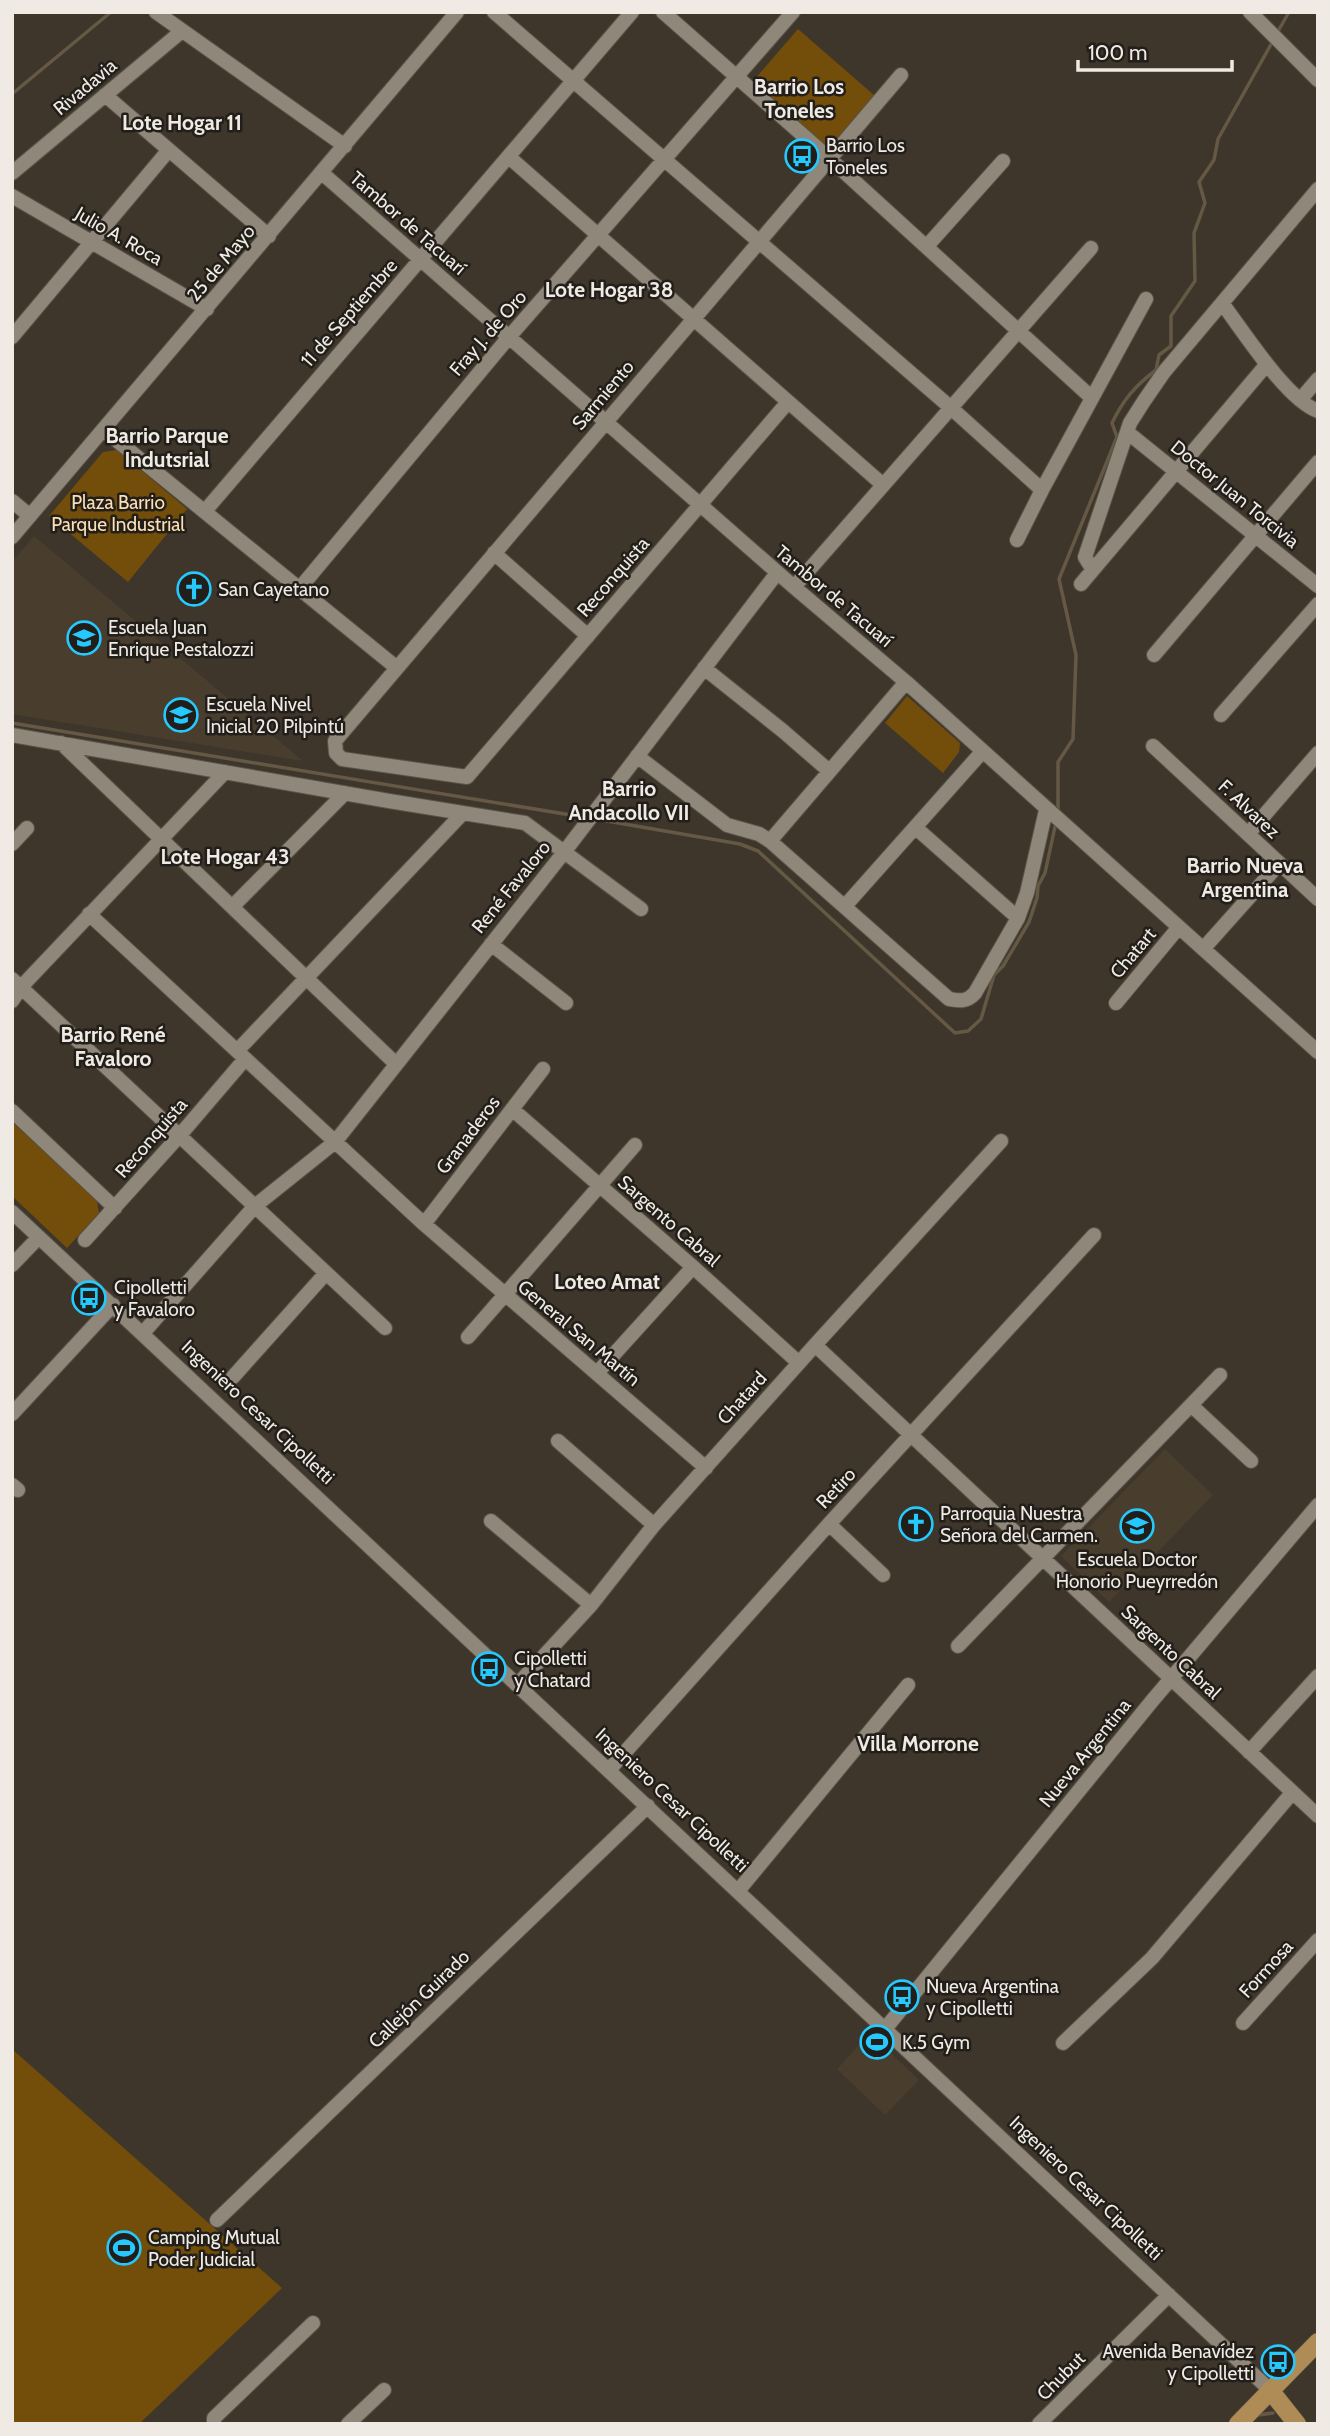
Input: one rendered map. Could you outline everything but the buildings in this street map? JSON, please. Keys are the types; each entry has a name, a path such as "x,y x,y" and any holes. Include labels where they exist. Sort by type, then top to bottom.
{"main road":[{"path":"1238,2424 1318,2342"},
{"name":"Ingeniero Cesar Cipolletti","path":"1270,2390 1297,2424"}],"street":[{"name":"Tambor de Tacuarí","path":"156,12 345,146"},
{"name":"25 de Mayo","path":"12,537 457,12"},
{"path":"494,12 1042,490"},
{"name":"11 de Septiembre","path":"205,511 632,12"},
{"path":"663,12 927,246 1092,398"},
{"name":"Fray J. de Oro","path":"300,588 509,337 793,12"},
{"path":"1250,12 1318,80"},
{"name":"Rivadavia","path":"12,173 182,31"},
{"name":"Sarmiento","path":"335,741 901,75"},
{"path":"105,95 269,236"},
{"path":"12,337 168,151"},
{"path":"509,157 882,484"},
{"path":"927,246 1003,161"},
{"name":"Tambor de Tacuarí","path":"322,173 777,573 906,681 1318,1052"},
{"path":"1093,570 1085,557 1127,432 1143,401 1164,372 1318,189"},
{"name":"Julio A. Roca","path":"12,196 207,309"},
{"path":"794,587 1091,248"},
{"path":"1017,540 1146,299"},
{"path":"1222,303 1267,364 1300,400 1318,411"},
{"path":"1081,584 1267,364"},
{"path":"1300,400 1318,379"},
{"name":"Reconquista","path":"335,741 336,752 342,759 467,777 788,402"},
{"path":"104,430 397,668"},
{"name":"Doctor Juan Torcivia","path":"1127,432 1318,586"},
{"path":"1154,655 1318,462"},
{"path":"12,501 30,516"},
{"path":"494,553 588,636"},
{"name":"René Favaloro","path":"143,1333 255,1206 335,1142 565,851 777,573"},
{"path":"1222,715 1318,604"},
{"path":"704,668 828,770"},
{"path":"770,841 906,681"},
{"path":"12,735 526,823 641,909"},
{"path":"61,742 396,1064"},
{"name":"F. Alvarez","path":"1153,746 1318,900"},
{"path":"845,906 982,752"},
{"path":"1248,834 1318,753"},
{"path":"637,756 727,825 759,834 770,841 949,999 961,1001 975,993 1018,918 1049,812"},
{"path":"12,1001 17,983 89,914 225,772"},
{"path":"232,907 345,793"},
{"name":"Reconquista","path":"85,1240 180,1135 241,1055 306,978 463,813"},
{"path":"12,844 27,828"},
{"path":"916,828 1018,918"},
{"path":"1203,949 1279,864"},
{"name":"General San Martín","path":"89,914 424,1224 706,1468"},
{"name":"Chatart","path":"1116,1003 1179,927"},
{"path":"491,944 566,1003"},
{"path":"17,983 385,1328"},
{"name":"Granaderos","path":"424,1224 543,1069"},
{"name":"Sargento Cabral","path":"512,1109 799,1363"},
{"path":"12,1111 115,1208"},
{"name":"Chatard","path":"518,1684 591,1605 654,1525 1001,1141"},
{"path":"468,1337 635,1146"},
{"name":"Ingeniero Cesar Cipolletti","path":"12,1212 1270,2390"},
{"name":"Retiro","path":"609,1770 1094,1234"},
{"path":"12,1265 39,1237"},
{"path":"597,1373 693,1267"},
{"path":"233,1377 326,1273"},
{"path":"12,1414 113,1305"},
{"name":"Sargento Cabral","path":"815,1345 1318,1816"},
{"path":"958,1646 1220,1375"},
{"path":"1191,1405 1251,1461"},
{"path":"558,1441 654,1525"},
{"name":"Nueva Argentina","path":"885,2028 1171,1678 1318,1505"},
{"path":"491,1521 591,1605"},
{"path":"829,1524 883,1575"},
{"path":"1249,1752 1318,1676"},
{"path":"738,1891 908,1685"},
{"path":"1063,2043 1152,1958 1292,1793"},
{"name":"Callejón Guirado","path":"217,2220 648,1806"},
{"name":"Formosa","path":"1243,2023 1318,1940"},
{"name":"Chubut","path":"1038,2424 1169,2295"},
{"path":"214,2424 214,2418 313,2323"},
{"path":"348,2424 384,2390"}],"shaded area":[{"name":"Escuela Juan Enrique Pestalozzi","path":"34,536 303,761 12,714 12,562"},
{"name":"Escuela Doctor Honorio Pueyrredón","path":"1165,1449 1213,1495 1109,1602 1061,1556"},
{"path":"870,2033 919,2080 885,2115 837,2069"}],"green space":[{"path":"798,29 875,96 830,147 822,147 755,89 754,80"},
{"name":"Plaza Barrio Parque Industrial","path":"117,450 187,509 128,582 49,516 103,452"},
{"path":"907,696 960,743 959,752 943,773 885,723"},
{"path":"12,1122 97,1201 99,1213 67,1248 12,1196"},
{"name":"Camping Mutual Poder Judicial","path":"12,2049 282,2288 139,2424 12,2424"}],"waterway":[{"path":"12,94 111,12"},
{"path":"1277,33 1289,12"},
{"path":"1058,811 1058,762 1073,739 1076,655 1059,579 1117,437 1112,423 1130,394 1156,370 1159,355 1171,346 1171,316 1195,281 1194,233 1205,203 1199,182 1214,160 1218,139 1274,39"},
{"path":"12,723 577,816"},
{"path":"601,820 740,844 758,851 955,1033 968,1031 981,1019 994,975 1003,966 1029,922 1038,886 1045,873 1056,822"},
{"path":"1258,2415 1273,2413"}],"place":[{"name":"Barrio Los Toneles","path":"802,156"},
{"name":"San Cayetano","path":"194,589"},
{"name":"Escuela Juan Enrique Pestalozzi","path":"84,638"},
{"name":"Escuela Nivel Inicial 20 Pilpintú","path":"181,715"},
{"name":"Cipolletti y Favaloro","path":"89,1298"},
{"name":"Parroquia Nuestra Señora del Carmen.","path":"916,1524"},
{"name":"Escuela Doctor Honorio Pueyrredón","path":"1137,1526"},
{"name":"Cipolletti y Chatard","path":"489,1669"},
{"name":"Nueva Argentina y Cipolletti","path":"902,1997"},
{"name":"K.5 Gym","path":"877,2042"},
{"name":"Camping Mutual Poder Judicial","path":"124,2248"},
{"name":"Avenida Benavídez y Cipolletti","path":"1278,2362"}],"district":[{"name":"Barrio Los Toneles","path":"799,98"},
{"name":"Lote Hogar 11","path":"182,122"},
{"name":"Lote Hogar 38","path":"609,289"},
{"name":"Barrio Parque Indutsrial","path":"167,447"},
{"name":"Barrio Andacollo VII","path":"629,800"},
{"name":"Lote Hogar 43","path":"225,856"},
{"name":"Barrio Nueva Argentina","path":"1245,877"},
{"name":"Barrio René Favaloro","path":"113,1046"},
{"name":"Loteo Amat","path":"607,1281"},
{"name":"Villa Morrone","path":"918,1743"}]}
